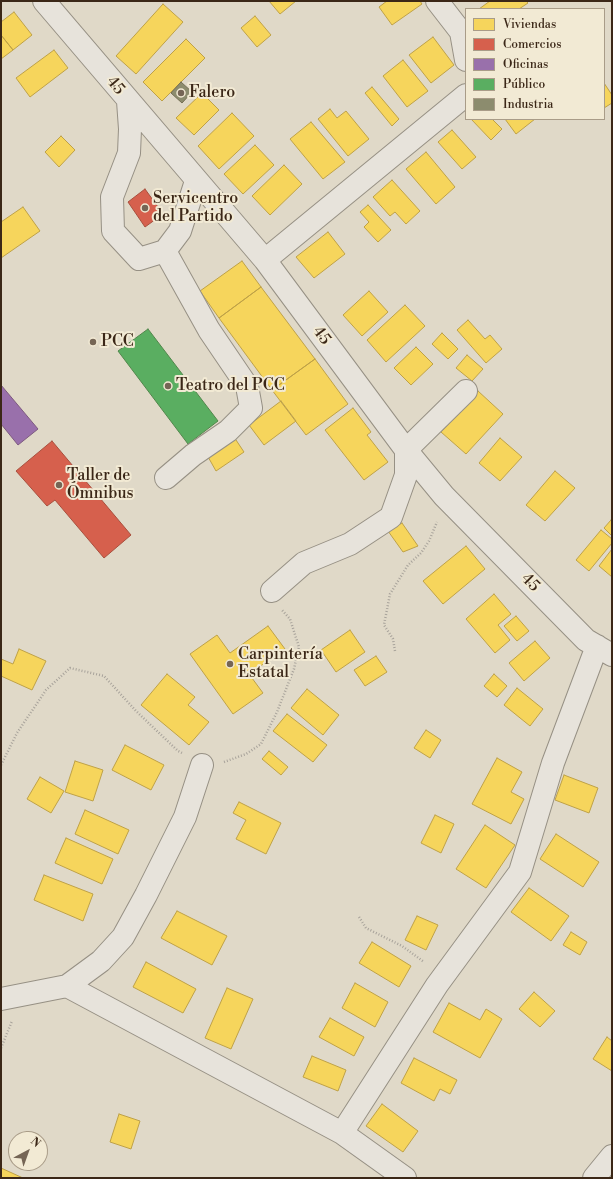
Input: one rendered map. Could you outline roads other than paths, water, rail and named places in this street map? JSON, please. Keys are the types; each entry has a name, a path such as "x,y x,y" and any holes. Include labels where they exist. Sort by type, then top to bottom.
{"street":[{"name":"45","path":"44,1 196,181 265,260 406,450 444,496 586,640 605,651"},
{"path":"438,1 462,32 465,53"},
{"path":"265,260 465,96"},
{"path":"128,101 130,129 129,153 112,197 113,232 139,259 165,251 180,231 196,181"},
{"path":"165,251 209,330 247,386 251,408 228,431 193,455 166,478"},
{"path":"272,591 304,563 350,544 391,517 406,475 406,450 466,391"},
{"path":"342,1133 437,986 520,872 554,763 605,651"},
{"path":"1,999 67,986 101,961 123,937 146,895 184,817 202,765"},
{"path":"67,986 342,1133 404,1178"},
{"path":"594,1178 612,1156"}],"place":[{"name":"Falero","path":"181,93"},
{"name":"Servicentro del Partido","path":"145,208"},
{"name":"PCC","path":"93,342"},
{"name":"Teatro del PCC","path":"168,386"},
{"name":"Taller de Ómnibus","path":"59,485"},
{"name":"Carpintería Estatal","path":"230,664"}]}
